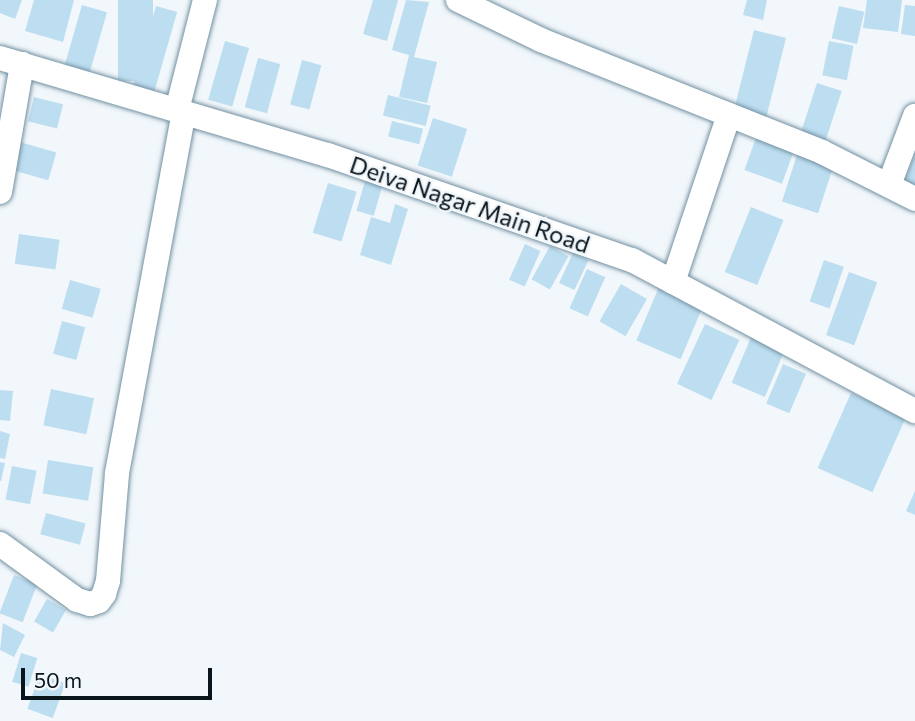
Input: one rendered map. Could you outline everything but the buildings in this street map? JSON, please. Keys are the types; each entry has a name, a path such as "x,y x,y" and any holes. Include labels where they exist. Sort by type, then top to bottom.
{"street":[{"path":"0,544 77,600 90,604 99,601 104,594 108,581 117,473 180,111 205,0"},
{"path":"458,0 541,40 822,152 915,199"},
{"path":"0,192 11,61"},
{"name":"Deiva Nagar Main Road","path":"11,61 328,155 632,260 915,411"},
{"path":"673,282 729,115"},
{"path":"889,185 915,116"}]}
